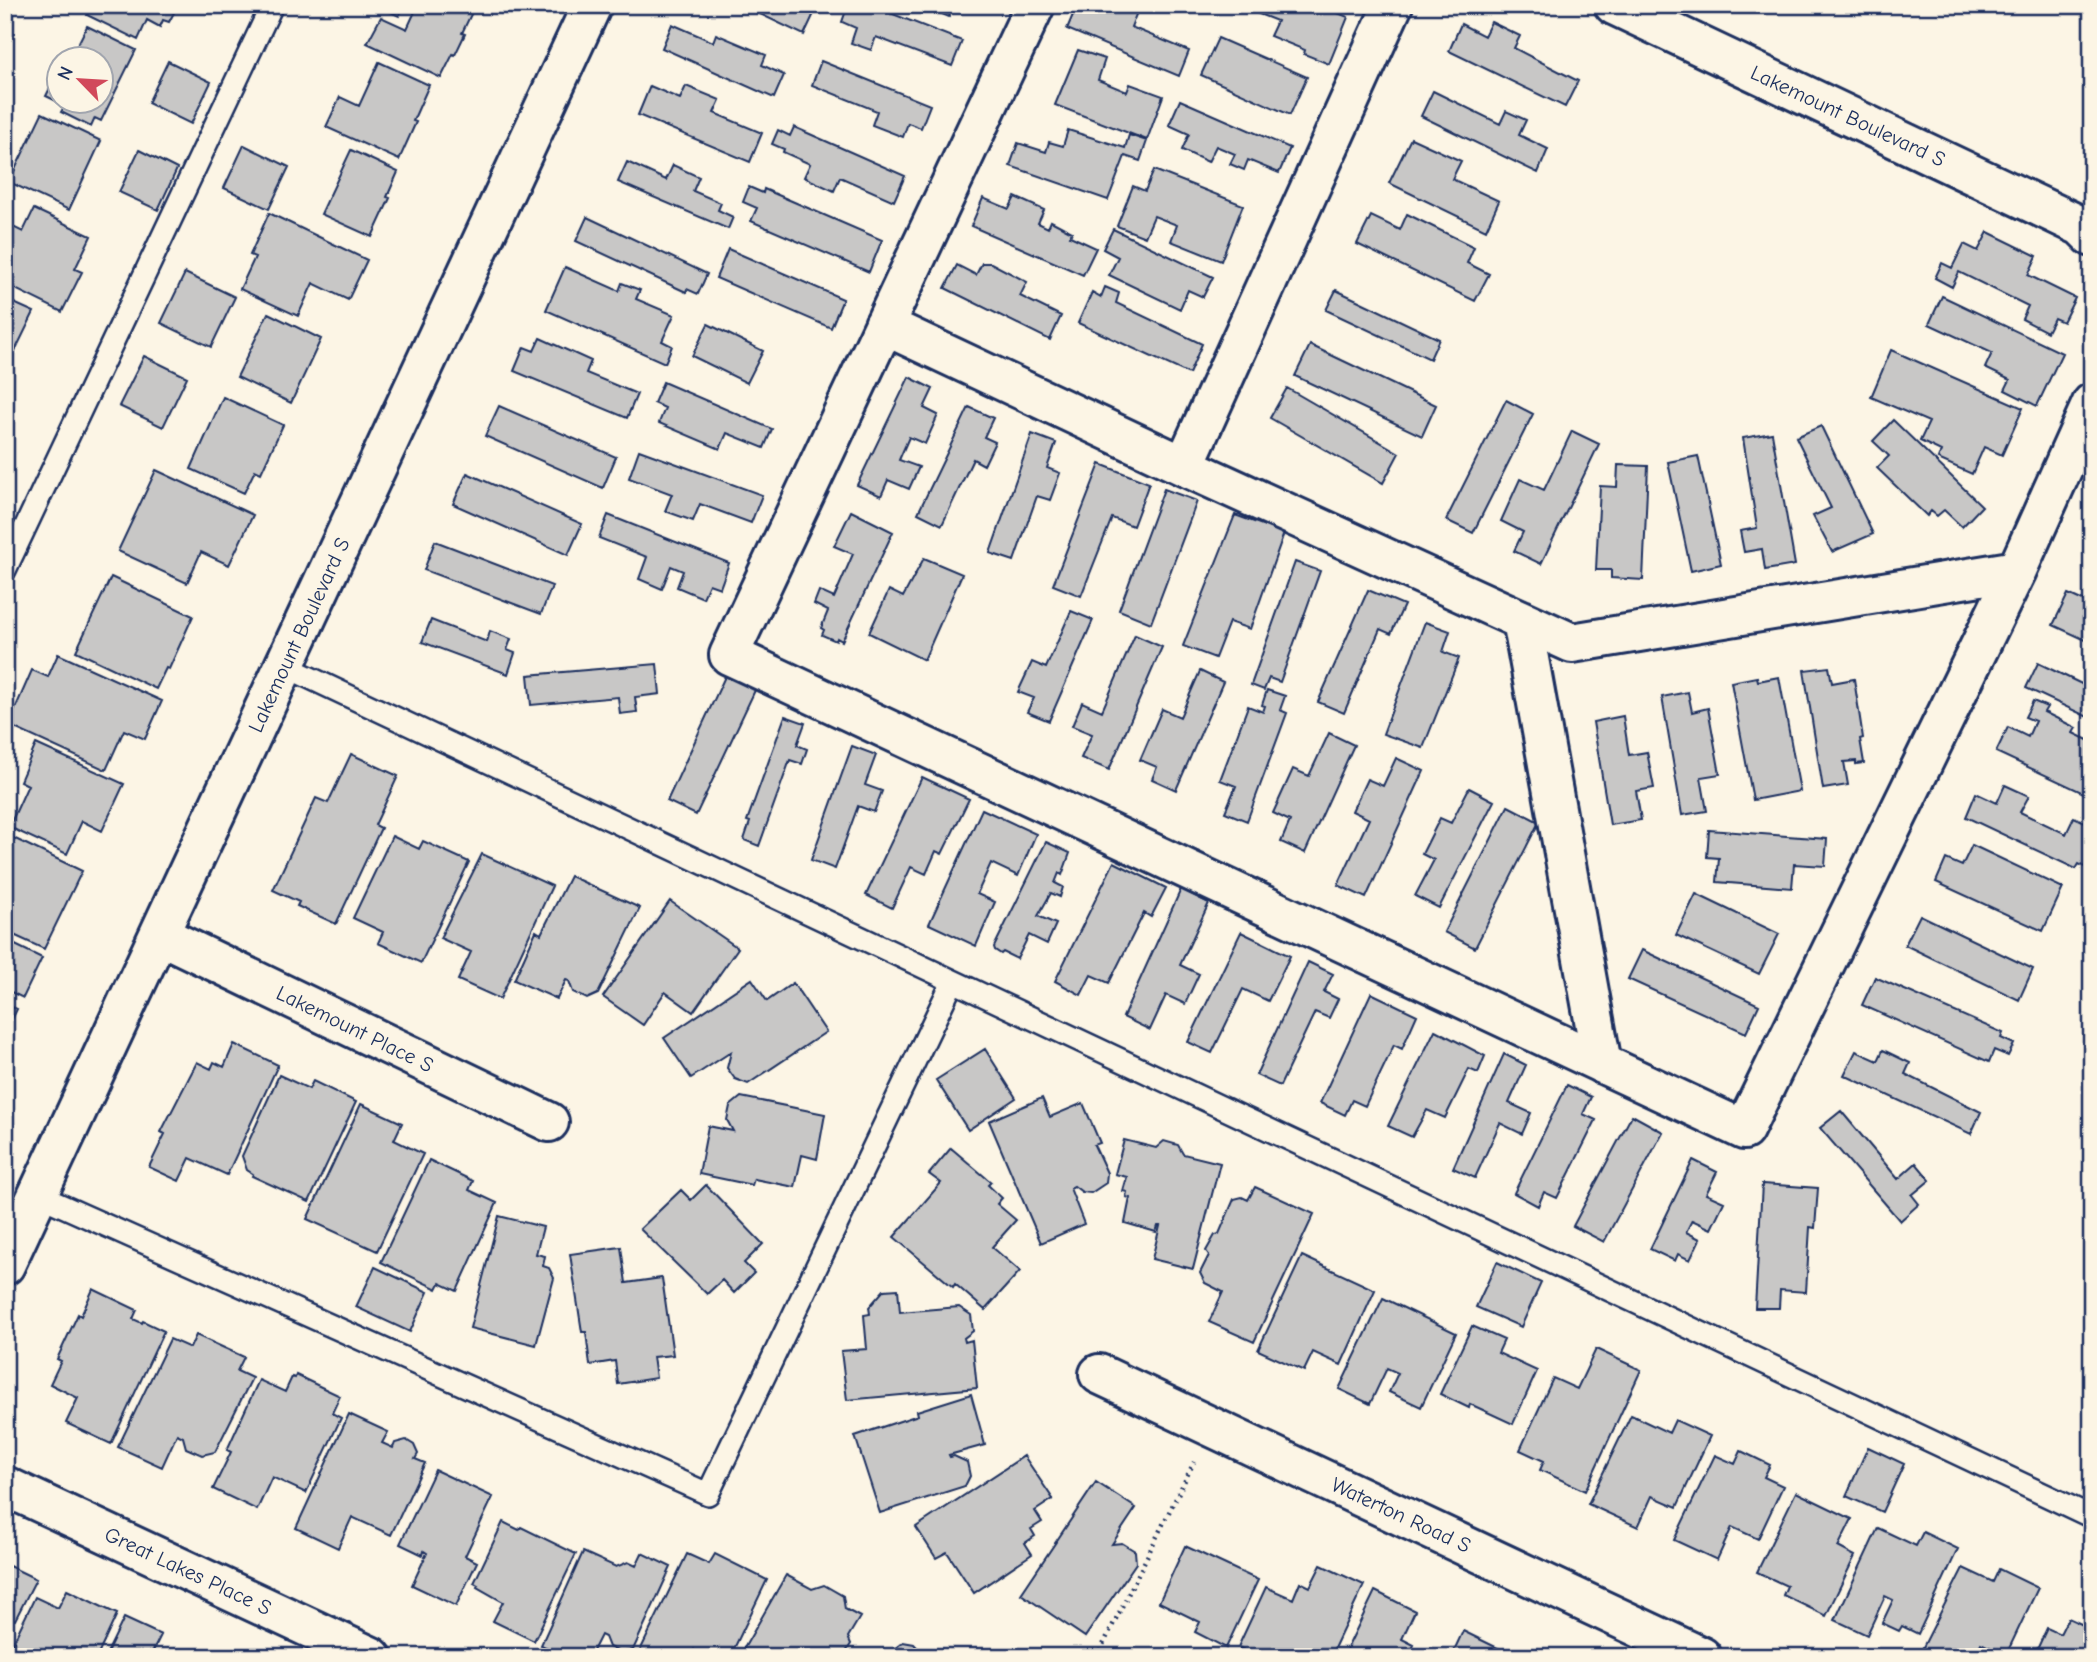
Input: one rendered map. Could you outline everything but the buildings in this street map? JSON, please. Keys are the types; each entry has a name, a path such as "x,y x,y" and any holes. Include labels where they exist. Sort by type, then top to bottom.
{"street":[{"name":"Lakemount Boulevard S","path":"5,1265 592,5"},
{"path":"1035,5 729,655 1744,1130 2017,570 2092,403"},
{"path":"1184,466 1393,5"},
{"name":"Lakemount Boulevard S","path":"1614,5 2086,231"},
{"path":"884,325 1184,466 1572,643 2017,570"},
{"path":"1522,620 1602,1064"},
{"name":"Lakemount Place S","path":"160,935 549,1122"},
{"name":"Waterton Road S","path":"1099,1374 1702,1657"},
{"name":"Great Lakes Place S","path":"5,1486 372,1657"}],"lane":[{"path":"5,570 13,535 272,5"},
{"path":"285,666 2092,1517"},
{"path":"38,1195 708,1494 953,981"}],"path":[{"path":"1097,1657 1212,1427"}]}
